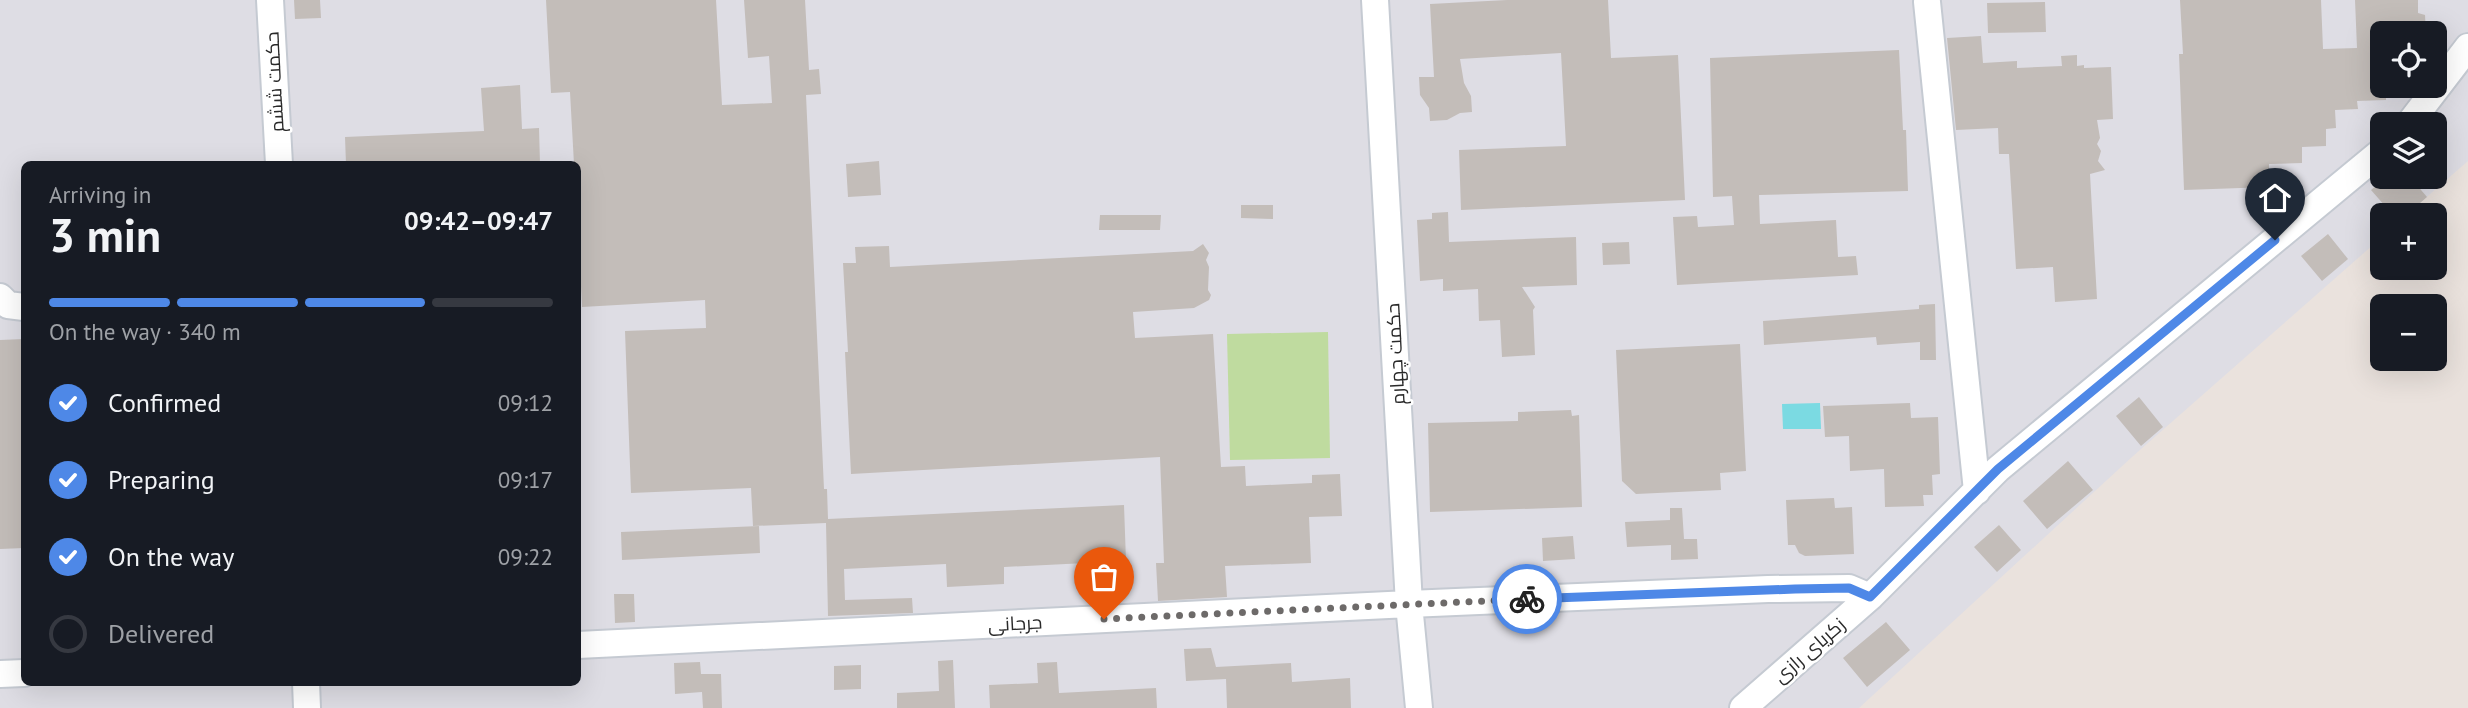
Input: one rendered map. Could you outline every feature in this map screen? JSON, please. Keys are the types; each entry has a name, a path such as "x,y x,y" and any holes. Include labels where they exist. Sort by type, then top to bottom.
{"street":[{"name":"حکمت ششم","path":"270,0 279,161"},
{"name":"حکمت چهارم","path":"1375,0 1409,604 1419,708"},
{"path":"1927,2 1977,491"},
{"path":"2418,112 2468,47"},
{"name":"زکریای رازی","path":"1743,708 1870,597 1998,469 2370,161"},
{"path":"0,297 8,305 21,307"},
{"name":"جرجانی","path":"581,645 1768,589 1849,588 1870,597"},
{"path":"0,674 21,673"},
{"path":"306,686 307,708"}],"shaded area":[{"path":"0,0 2468,0 2468,161 2447,179 2447,112 2370,112 2370,189 2436,189 2420,203 2370,203 2370,248 2132,457 1859,708 0,708"}],"green space":[{"path":"1328,332 1330,458 1230,460 1227,334"}],"water":[{"path":"1820,403 1821,429 1783,429 1782,404"}],"building":[{"path":"294,0 320,0 321,18 295,19"},
{"path":"546,0 716,0 722,105 772,103 769,56 748,58 744,0 805,0 809,70 819,69 821,94 806,95 824,489 827,489 828,519 1124,505 1126,561 1004,567 1004,584 947,587 946,564 844,569 845,600 912,598 913,613 828,616 826,523 753,526 751,488 631,493 625,331 706,328 705,300 582,307 581,161 574,161 570,92 551,93"},
{"path":"1507,0 1608,0 1611,58 1678,55 1685,200 1461,210 1459,150 1566,146 1561,53 1460,59 1464,83 1471,96 1472,112 1460,113 1447,120 1430,121 1429,108 1420,95 1419,77 1434,77 1430,4"},
{"path":"2180,0 2321,0 2323,49 2357,48 2355,0 2418,0 2418,13 2425,15 2425,21 2370,21 2370,98 2386,100 2357,101 2358,109 2335,110 2336,128 2326,129 2326,146 2302,147 2302,163 2269,164 2269,187 2184,190 2179,54 2183,54"},
{"path":"2045,2 2046,32 1988,33 1987,3"},
{"path":"1981,36 1983,63 2017,61 2017,68 2062,66 2061,56 2077,55 2077,66 2111,67 2113,119 2097,120 2100,138 2097,144 2101,151 2098,161 2105,170 2090,174 2097,299 2055,302 2053,267 2016,269 2009,154 1999,154 1998,128 1956,130 1947,38"},
{"path":"1899,50 1908,191 1759,195 1760,224 1836,220 1838,257 1856,256 1858,275 1677,285 1673,217 1697,216 1698,227 1734,225 1732,196 1713,197 1710,58"},
{"path":"520,85 522,129 539,128 540,161 346,161 345,137 484,131 481,88"},
{"path":"879,161 881,195 848,197 846,164"},
{"path":"2420,189 2427,197 2420,203 2382,203 2371,190"},
{"path":"1241,205 1273,205 1273,219 1241,218"},
{"path":"1448,212 1449,242 1576,237 1577,285 1522,287 1535,307 1535,355 1502,357 1500,320 1479,321 1478,289 1443,291 1443,279 1420,281 1417,220 1432,219 1432,213"},
{"path":"1100,215 1161,215 1160,230 1099,230"},
{"path":"2328,234 2348,259 2322,281 2301,256"},
{"path":"1629,242 1630,264 1603,265 1602,243"},
{"path":"1203,244 1209,253 1206,260 1209,267 1209,300 1194,308 1133,312 1135,338 1213,334 1221,467 1245,466 1246,486 1312,483 1312,475 1340,474 1342,516 1309,517 1311,563 1225,566 1227,597 1158,601 1156,563 1164,563 1160,457 851,474 843,263 856,263 855,247 889,246 890,267 1193,251"},
{"path":"1935,304 1936,360 1920,360 1920,342 1877,345 1876,337 1764,345 1763,321 1919,309 1919,305"},
{"path":"21,339 21,548 0,549 0,340"},
{"path":"1740,344 1746,471 1720,473 1721,490 1636,494 1622,481 1616,350"},
{"path":"2139,397 2163,427 2141,446 2116,416"},
{"path":"1910,403 1911,418 1938,417 1940,474 1932,475 1933,495 1923,495 1924,506 1885,507 1884,469 1850,471 1849,436 1825,437 1823,406"},
{"path":"1571,410 1572,416 1579,415 1582,507 1430,512 1428,423 1518,421 1518,412"},
{"path":"2068,461 2093,490 2047,529 2023,501"},
{"path":"1834,498 1835,508 1852,507 1854,554 1805,556 1799,553 1795,545 1788,545 1786,500"},
{"path":"1670,508 1682,508 1684,539 1697,539 1698,559 1671,560 1671,545 1627,547 1625,522 1670,520"},
{"path":"1999,525 2021,550 1997,572 1974,547"},
{"path":"759,526 760,553 622,560 621,532"},
{"path":"1573,536 1575,559 1543,561 1542,538"},
{"path":"614,594 634,594 635,622 615,623"},
{"path":"1886,622 1910,650 1867,687 1843,658"},
{"path":"1211,648 1216,667 1291,663 1292,682 1350,678 1351,708 1227,708 1226,679 1186,681 1184,649"},
{"path":"953,660 955,708 897,708 897,693 939,691 938,661"},
{"path":"700,662 701,674 721,674 722,708 703,708 702,692 675,694 674,663"},
{"path":"1057,662 1059,693 1156,688 1157,708 990,708 989,685 1038,683 1037,663"},
{"path":"861,665 861,689 834,690 834,666"}],"way so far":[{"path":"1104,619 1527,599"}],"route":[{"path":"1527,599 1849,588 1870,597 1998,469 2275,240"}]}
